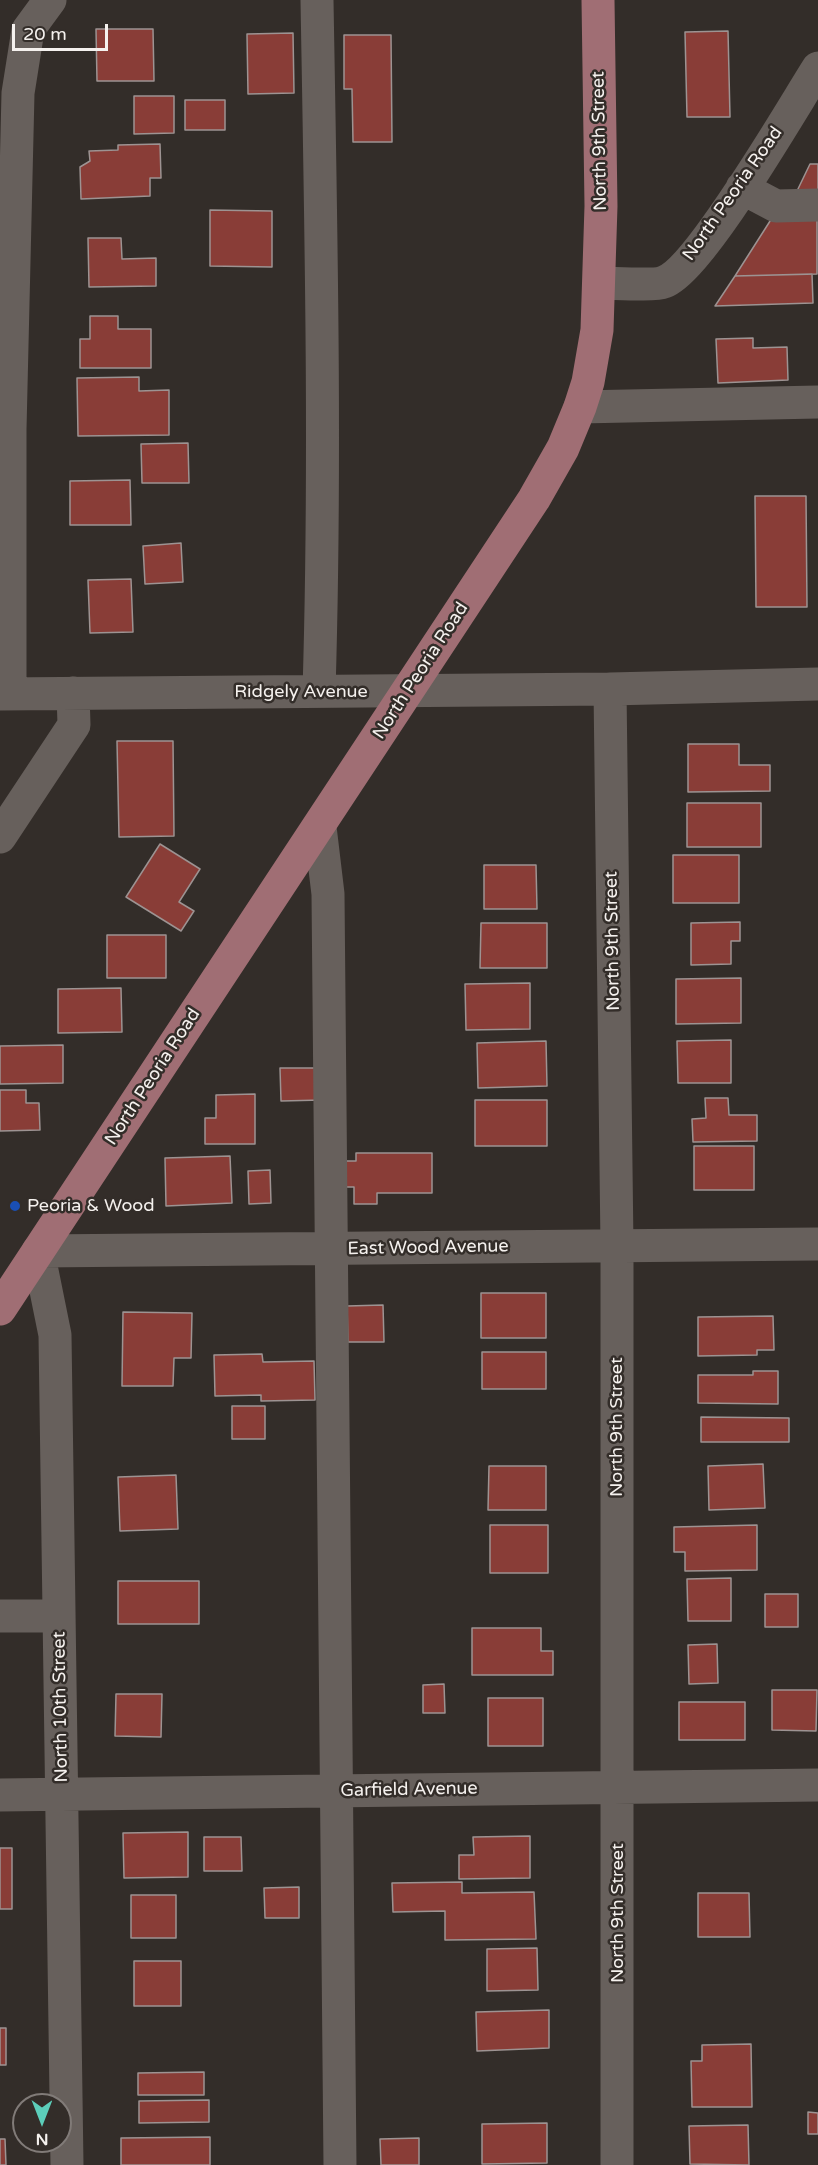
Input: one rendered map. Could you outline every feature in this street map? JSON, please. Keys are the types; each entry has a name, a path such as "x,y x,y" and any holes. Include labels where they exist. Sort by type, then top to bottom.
{"main road":[{"name":"North 9th Street","path":"598,0 601,283"},
{"name":"North Peoria Road","path":"0,1309 320,827 549,474 580,407 594,355 601,283"}],"street":[{"path":"5,694 18,93 28,30 50,0"},
{"path":"317,0 324,429 324,558 319,691"},
{"name":"North Peoria Road","path":"601,283 664,282 693,258 742,188 818,68"},
{"path":"742,188 776,206 818,205"},
{"path":"580,407 818,402"},
{"name":"Ridgely Avenue","path":"5,694 610,689 818,684"},
{"name":"North 9th Street","path":"610,689 618,1246 616,2165"},
{"path":"0,837 74,724 73,693"},
{"path":"320,827 328,894 340,2165"},
{"name":"East Wood Avenue","path":"38,1251 818,1244"},
{"name":"North 10th Street","path":"38,1251 55,1335 67,2165"},
{"path":"0,1616 60,1616"},
{"name":"Garfield Avenue","path":"0,1795 818,1785"}],"building":[{"path":"96,29 153,29 154,81 97,81"},
{"path":"728,31 730,117 687,117 685,32"},
{"path":"293,33 294,93 248,94 247,34"},
{"path":"344,35 391,35 392,142 353,142 352,89 344,89"},
{"path":"134,96 174,96 174,133 134,134"},
{"path":"185,100 225,100 225,130 185,130"},
{"path":"160,144 161,178 150,178 150,196 81,199 80,167 90,161 89,151 118,150 118,145"},
{"path":"810,164 818,164 818,191 797,191"},
{"path":"210,210 272,211 272,267 210,266"},
{"path":"772,218 817,218 817,274 735,276"},
{"path":"88,238 121,238 122,259 156,258 156,286 89,287"},
{"path":"812,274 813,303 715,306 735,276"},
{"path":"90,316 118,316 118,329 151,329 151,368 80,368 80,339 90,339"},
{"path":"753,338 753,348 787,347 788,380 718,383 716,339"},
{"path":"139,377 139,391 169,390 169,435 78,436 77,378"},
{"path":"188,443 189,483 142,483 141,444"},
{"path":"130,480 131,525 70,525 70,481"},
{"path":"755,496 806,496 807,607 756,607"},
{"path":"181,543 183,582 145,584 143,546"},
{"path":"131,579 133,632 90,633 88,580"},
{"path":"117,741 173,741 174,836 119,837"},
{"path":"688,744 739,744 739,765 770,765 770,791 688,792"},
{"path":"687,803 761,803 761,847 687,847"},
{"path":"160,844 200,869 179,902 194,911 181,931 126,897"},
{"path":"673,855 739,855 739,903 673,903"},
{"path":"484,865 536,865 537,909 484,909"},
{"path":"740,922 740,941 731,941 731,964 691,965 691,923"},
{"path":"481,923 547,923 547,968 480,968"},
{"path":"107,935 166,935 166,978 107,978"},
{"path":"741,978 741,1023 676,1024 676,979"},
{"path":"530,983 530,1029 466,1030 465,984"},
{"path":"121,988 122,1032 58,1033 58,989"},
{"path":"731,1040 731,1083 678,1083 677,1041"},
{"path":"546,1041 547,1086 478,1088 477,1043"},
{"path":"63,1045 63,1083 0,1084 0,1046"},
{"path":"280,1068 321,1068 322,1100 281,1101"},
{"path":"0,1090 26,1090 26,1103 39,1103 40,1130 0,1131"},
{"path":"255,1094 255,1144 205,1144 205,1118 216,1118 216,1095"},
{"path":"705,1098 728,1098 729,1115 757,1115 757,1141 693,1142 692,1119 706,1118"},
{"path":"475,1100 547,1100 547,1146 475,1146"},
{"path":"694,1146 754,1146 754,1190 694,1190"},
{"path":"356,1153 432,1153 432,1193 377,1193 377,1204 354,1204 354,1187 344,1187 344,1161 356,1161"},
{"path":"230,1156 232,1203 166,1206 165,1158"},
{"path":"270,1170 271,1203 249,1204 248,1171"},
{"path":"481,1293 546,1293 546,1338 481,1338"},
{"path":"383,1305 384,1342 348,1342 347,1306"},
{"path":"123,1312 192,1313 191,1358 174,1358 173,1386 122,1386"},
{"path":"773,1316 774,1350 757,1350 757,1355 698,1356 698,1317"},
{"path":"482,1352 546,1352 546,1389 482,1389"},
{"path":"262,1354 263,1362 314,1361 315,1400 261,1401 261,1395 215,1396 214,1355"},
{"path":"753,1371 778,1371 778,1404 698,1403 698,1375 753,1375"},
{"path":"232,1406 265,1406 265,1439 232,1439"},
{"path":"701,1417 789,1418 789,1442 701,1442"},
{"path":"763,1464 765,1508 709,1510 708,1466"},
{"path":"489,1466 546,1466 546,1510 488,1510"},
{"path":"176,1475 178,1529 120,1531 118,1477"},
{"path":"490,1525 548,1525 548,1573 490,1573"},
{"path":"757,1525 757,1570 685,1571 685,1552 674,1552 674,1527"},
{"path":"731,1578 731,1621 688,1621 687,1579"},
{"path":"118,1581 199,1581 199,1624 118,1624"},
{"path":"765,1594 798,1594 798,1627 765,1627"},
{"path":"472,1628 541,1628 541,1651 553,1651 553,1675 472,1675"},
{"path":"717,1644 718,1683 689,1684 688,1645"},
{"path":"444,1684 445,1713 423,1713 423,1685"},
{"path":"772,1690 817,1690 816,1731 772,1730"},
{"path":"116,1694 162,1694 161,1737 115,1736"},
{"path":"488,1698 543,1698 543,1746 488,1746"},
{"path":"679,1702 745,1702 745,1740 679,1740"},
{"path":"188,1832 188,1877 124,1878 123,1833"},
{"path":"530,1836 530,1878 459,1879 459,1855 474,1855 473,1837"},
{"path":"204,1837 241,1837 242,1871 204,1871"},
{"path":"0,1848 12,1848 12,1909 0,1909"},
{"path":"462,1882 462,1893 534,1892 536,1939 445,1940 445,1911 393,1912 392,1883"},
{"path":"299,1887 299,1918 265,1918 264,1888"},
{"path":"698,1893 749,1893 750,1937 698,1937"},
{"path":"131,1895 176,1895 176,1938 131,1938"},
{"path":"537,1948 538,1990 487,1991 487,1949"},
{"path":"134,1961 181,1961 181,2006 134,2006"},
{"path":"549,2010 549,2048 477,2051 476,2012"},
{"path":"0,2028 6,2028 6,2065 0,2065"},
{"path":"751,2044 752,2107 692,2107 691,2061 702,2061 702,2045"},
{"path":"204,2072 204,2095 138,2095 138,2073"},
{"path":"209,2100 209,2122 139,2123 139,2101"},
{"path":"808,2112 818,2113 818,2134 808,2134"},
{"path":"547,2123 547,2163 482,2164 482,2124"},
{"path":"748,2125 749,2165 690,2164 689,2126"},
{"path":"210,2137 210,2165 121,2165 121,2138"},
{"path":"419,2138 419,2165 381,2165 380,2139"},
{"path":"0,2139 5,2139 6,2165 0,2165"}],"place":[{"name":"Peoria & Wood","path":"15,1206"}]}
